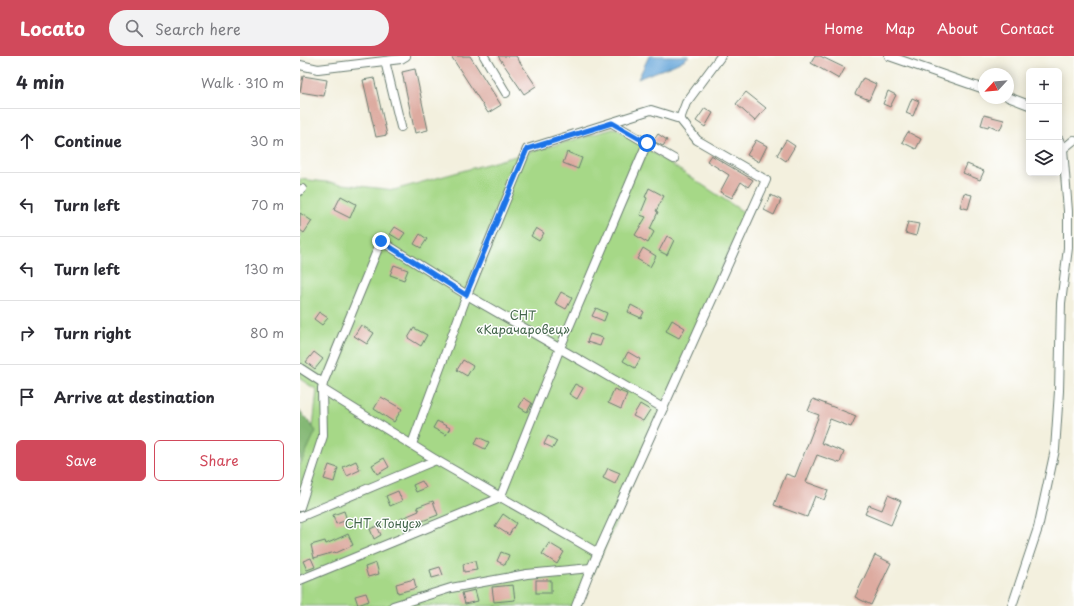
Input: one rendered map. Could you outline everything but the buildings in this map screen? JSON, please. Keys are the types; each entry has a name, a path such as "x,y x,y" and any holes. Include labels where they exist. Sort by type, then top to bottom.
{"street":[{"path":"300,65 318,69 401,59 406,56"},
{"path":"484,56 506,92"},
{"path":"680,118 686,103 721,56"},
{"path":"889,56 978,87"},
{"path":"385,61 401,127"},
{"path":"1014,100 1026,104"},
{"path":"412,444 466,295 527,149 651,110 680,118 697,140 766,180 591,568 576,606"},
{"path":"612,123 674,159"},
{"path":"1012,606 1038,528 1055,450 1059,391 1061,303 1068,248 1068,211 1062,149 1074,140"},
{"path":"300,580 500,498 560,348 647,143"},
{"path":"300,507 323,436 322,386 381,241 466,295 663,408"},
{"path":"300,368 322,386 436,460 598,553"},
{"path":"300,517 436,460"},
{"path":"393,606 450,588 527,574 591,568"}],"green space":[{"name":"СНТ «Карачаровец»","path":"616,128 745,213 603,552 578,606 300,606 300,411 313,427 317,390 300,379 300,179 394,190"},
{"path":"300,411 316,431 300,465"}],"water":[{"path":"649,56 689,56 672,66 638,79"}],"route":[{"path":"381,241 466,295 527,149 612,123 647,143"}],"park label":[{"name":"СНТ «Тонус»","path":"383,523"}]}
